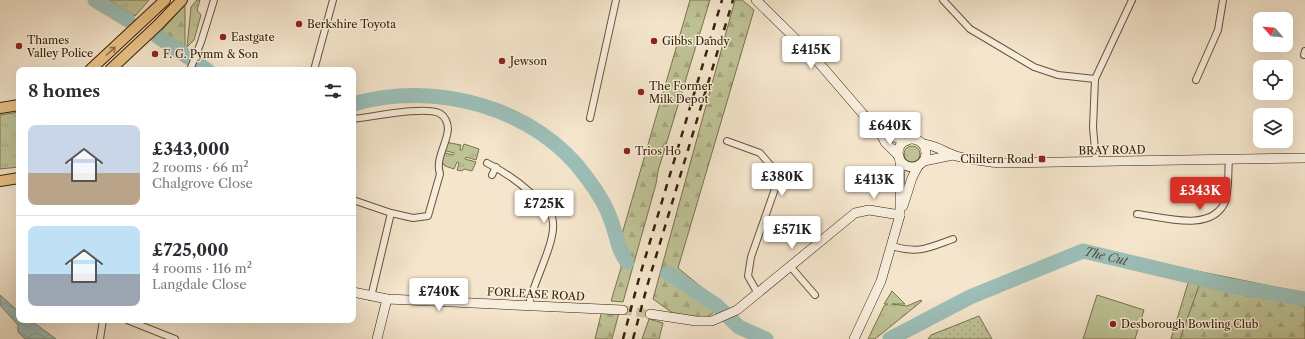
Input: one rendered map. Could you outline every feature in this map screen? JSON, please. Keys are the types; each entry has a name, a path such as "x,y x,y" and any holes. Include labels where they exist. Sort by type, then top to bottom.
{"main road":[{"path":"93,67 165,0"},
{"path":"113,67 143,40 182,0"},
{"path":"0,108 16,105"},
{"path":"0,181 16,178"}],"street":[{"path":"192,67 214,0"},
{"path":"315,67 333,0"},
{"path":"590,118 616,0"},
{"path":"756,0 813,56 862,114 880,132 899,158 910,167 953,155"},
{"path":"1096,162 1093,127 1095,79 1132,1 1125,0"},
{"path":"1196,80 1218,30 1223,0"},
{"path":"948,2 970,29 1034,67 1058,75 1095,79"},
{"path":"204,5 211,7"},
{"path":"356,119 428,110 441,114 446,119 448,129 438,168 440,174 428,216 413,218 391,213 356,201"},
{"path":"854,339 881,281 912,178 926,154 923,144 915,140 906,141 880,132"},
{"path":"727,141 760,153 772,167 776,186 751,257 748,276 757,292"},
{"path":"900,215 899,158 900,147 906,141"},
{"name":"BRAY ROAD","path":"923,144 931,145 953,155 1000,163 1305,158"},
{"path":"1137,214 1196,221 1212,217 1225,201 1228,159"},
{"path":"487,163 496,167 527,189 546,206 552,215 554,225 550,241 529,305"},
{"path":"492,175 496,167"},
{"path":"650,314 696,321 712,321 737,310 757,292 855,213 869,210 900,215"},
{"path":"371,297 391,213"},
{"path":"892,246 908,251 920,250 952,239"},
{"path":"790,266 815,295"},
{"name":"FORLEASE ROAD","path":"356,293 387,299 623,310"},
{"path":"377,339 387,299"},
{"path":"100,339 103,323"},
{"path":"135,323 175,339"}],"green space":[{"path":"109,0 149,0 135,16"},
{"path":"197,0 200,0 197,10 201,15 194,40 187,47 191,7"},
{"path":"690,0 710,0 658,171 656,184 623,302 611,301 621,268 622,234"},
{"path":"735,0 742,0 754,10 678,268 716,299 715,310 712,314 706,317 677,316 653,299"},
{"path":"184,5 185,49 183,53 157,36"},
{"path":"16,112 16,167 0,169 0,115"},
{"path":"445,142 461,145 460,150 462,150 464,144 479,149 476,160 466,157 465,159 476,162 472,171 464,169 462,171 457,170 459,163 457,162 454,169 445,166 442,162 442,152 453,155 454,153 443,150"},
{"path":"909,146 915,146 920,151 918,160 915,162 909,162 904,157 904,151"},
{"path":"1192,270 1305,293 1305,339 1171,339"},
{"path":"1200,283 1305,304 1305,339 1180,339"},
{"path":"892,291 905,304 892,304 907,306 921,300 922,301 875,339 868,339 884,306 888,304 884,304"},
{"name":"Desborough Bowling Club","path":"1097,295 1144,310 1135,339 1083,339"},
{"path":"620,309 612,339 595,339 602,310"},
{"path":"979,316 992,339 928,339 931,335"},
{"path":"649,319 663,323 659,339 642,339"}],"water":[{"path":"0,295 16,309 16,323 0,305"},
{"path":"16,323 34,323 56,339 25,339 18,332 18,325"}],"waterway":[{"path":"95,0 128,20"},
{"path":"157,36 203,67"},
{"path":"356,103 384,97 417,95 449,98 482,105 512,117 541,133 566,153 594,188 607,211 620,248 627,262"},
{"name":"The Cut","path":"890,339 970,297 1083,251 1231,286 1305,299"},
{"path":"668,273 716,305 739,327 766,339"}],"tunnel":[{"path":"623,310 650,314"}],"railway":[{"path":"623,339 638,282 722,0"},
{"path":"633,339 648,283 733,0"}],"place":[{"name":"Berkshire Toyota","path":"299,24"},
{"name":"Eastgate","path":"223,37"},
{"name":"Gibbs Dandy","path":"654,41"},
{"name":"Thames Valley Police","path":"19,46"},
{"name":"F. G. Pymm & Son","path":"155,54"},
{"name":"Jewson","path":"502,61"},
{"name":"The Former Milk Depot","path":"641,92"},
{"name":"Trios Ho","path":"627,151"},
{"name":"Chiltern Road","path":"1042,159"},
{"name":"Desborough Bowling Club","path":"1113,324"}]}
